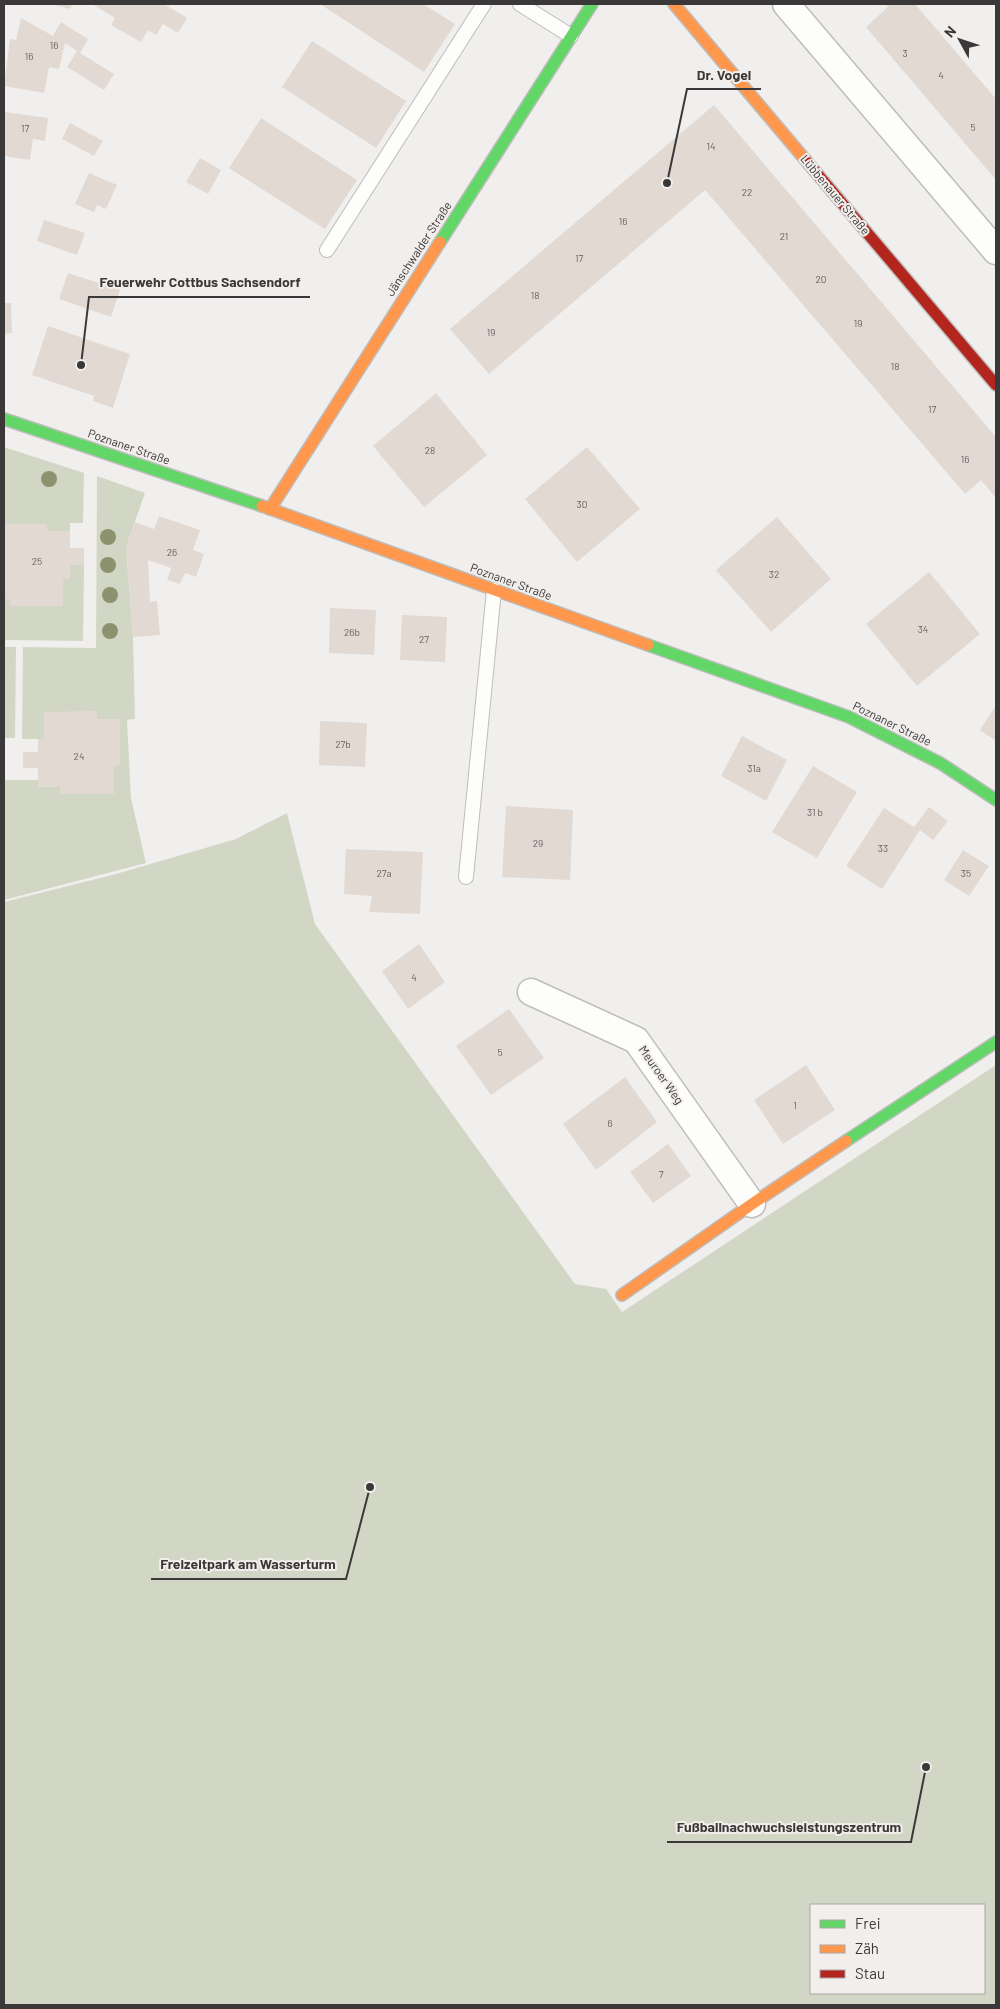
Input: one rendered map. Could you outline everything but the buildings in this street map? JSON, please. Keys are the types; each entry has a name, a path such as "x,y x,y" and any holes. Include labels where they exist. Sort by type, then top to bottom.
{"street":[{"name":"Jänschwalder Straße","path":"270,509 592,4"},
{"name":"Lübbenauer Straße","path":"674,4 996,386"},
{"path":"786,4 996,250"},
{"name":"Poznaner Straße","path":"4,419 270,509 849,717 940,763 996,800"},
{"name":"Meuroer Weg","path":"531,992 636,1040 752,1204"},
{"path":"622,1295 752,1204 996,1042"}],"lane":[{"path":"327,250 484,4"},
{"path":"520,4 571,36"},
{"path":"466,877 494,590"}],"green space":[{"path":"4,447 84,473 83,523 70,523 70,531 47,531 47,524 4,524"},
{"path":"97,476 145,493 126,547 133,637 135,719 127,720 131,798 146,863 4,900 4,780 38,780 39,787 60,786 114,766 120,766 120,719 97,719 97,712 44,713 44,739 22,739 23,647 96,648"},
{"path":"70,565 84,565 83,641 4,640 4,599 10,599 10,606 63,606 63,579"},
{"path":"4,647 16,647 15,738 4,738"},
{"path":"287,813 315,924 575,1284 606,1289 622,1312 996,1065 996,2005 4,2005 4,902 116,874 236,839"}],"traffic: fast":[{"path":"440,242 592,4"},
{"path":"4,419 262,506"},
{"path":"648,645 849,717 940,763 996,800"},
{"path":"846,1141 996,1042"}],"traffic: slow":[{"path":"674,4 808,163"},
{"path":"270,509 440,242"},
{"path":"262,506 648,645"},
{"path":"622,1295 846,1141"}],"traffic: jam":[{"path":"808,163 996,385"}],"place":[{"name":"Dr. Vogel","path":"667,183"},
{"name":"Feuerwehr Cottbus Sachsendorf","path":"81,365"},
{"name":"Freizeitpark am Wasserturm","path":"370,1487"},
{"name":"Fußballnachwuchsleistungszentrum","path":"926,1767"}]}
